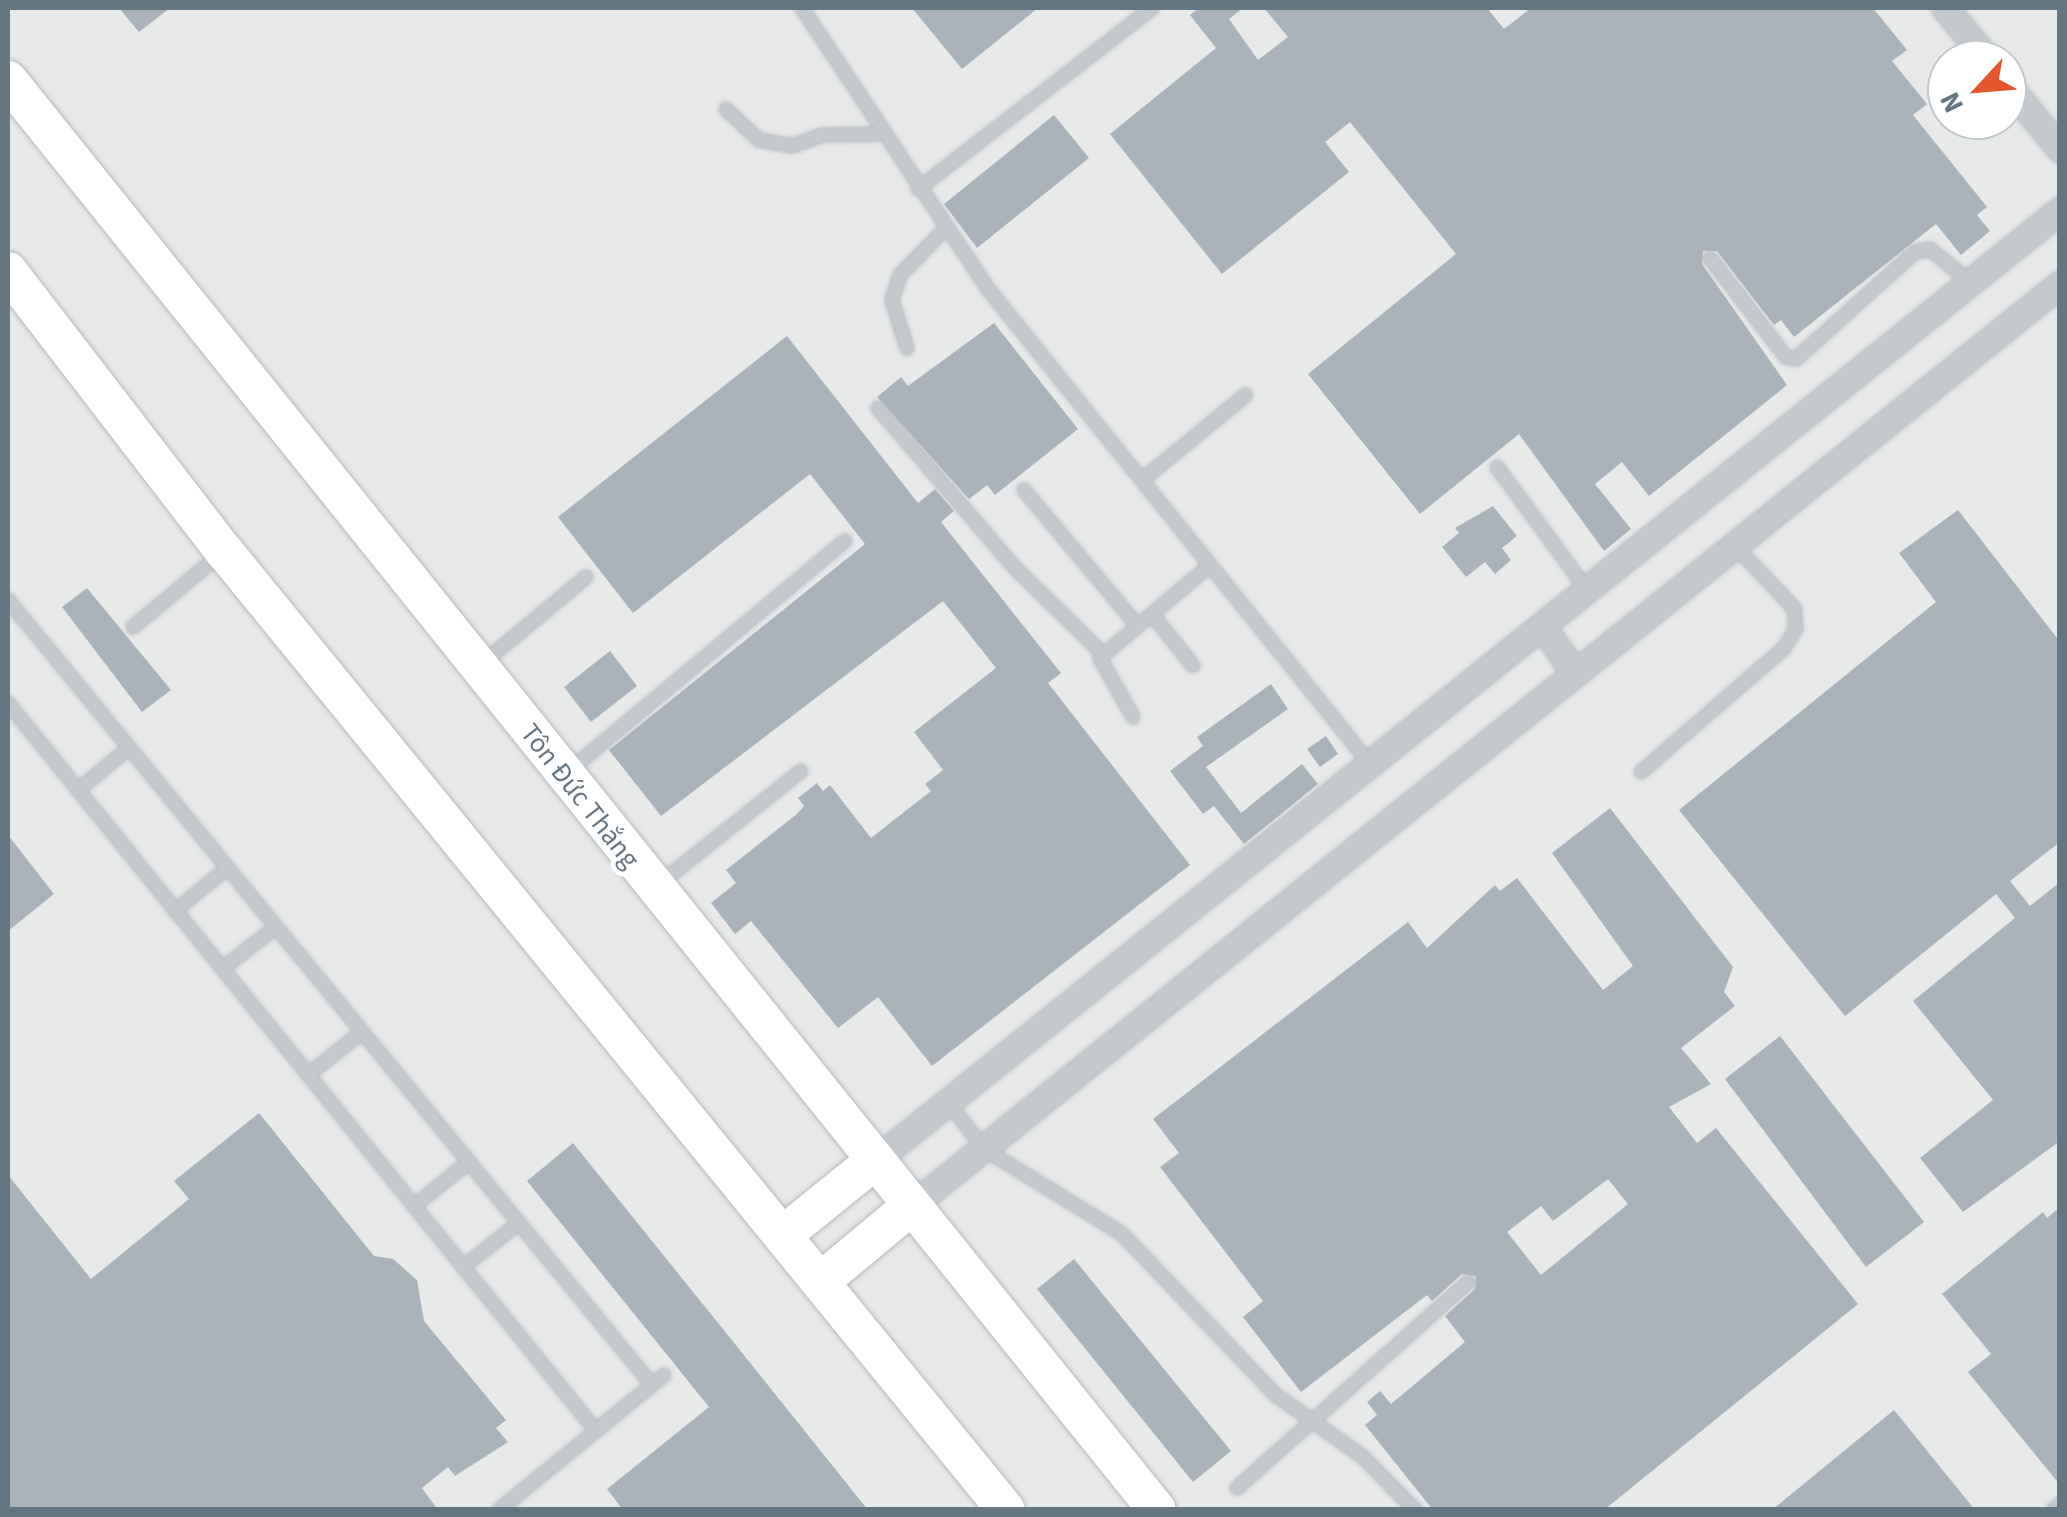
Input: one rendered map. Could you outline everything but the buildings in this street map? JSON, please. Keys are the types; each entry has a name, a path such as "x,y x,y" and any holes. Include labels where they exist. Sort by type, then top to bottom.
{"main road":[{"name":"Tôn Đức Thắng","path":"8,80 873,1162 1157,1510"},
{"path":"8,270 224,550 1006,1510"},
{"path":"783,1235 873,1162"},
{"path":"820,1282 910,1207"}],"street":[{"path":"1945,8 1971,40"},
{"path":"2027,108 2060,148"},
{"path":"873,1162 2060,210"},
{"path":"910,1207 2060,284"},
{"path":"1542,626 1575,673"}],"lane":[{"path":"802,8 945,229 1370,764"},
{"path":"918,189 1152,8"},
{"path":"726,109 759,140 792,146 822,134 883,134"},
{"path":"908,348 892,300 900,276 945,229"},
{"path":"1710,258 1786,357 1796,359 1915,252 1930,249 1970,282"},
{"path":"1142,480 1246,395"},
{"path":"878,408 1017,570 1103,654"},
{"path":"1497,467 1586,590"},
{"path":"1024,490 1137,626"},
{"path":"564,775 846,540"},
{"path":"1640,772 1784,648 1796,629 1794,608 1734,545"},
{"path":"133,627 224,550"},
{"path":"1133,718 1101,664 1103,654 1210,565"},
{"path":"478,667 586,577"},
{"path":"8,600 652,1386"},
{"path":"1152,614 1194,666"},
{"path":"8,703 596,1430"},
{"path":"78,790 129,748"},
{"path":"653,888 801,772"},
{"path":"175,911 227,868"},
{"path":"222,969 276,927"},
{"path":"308,1075 362,1032"},
{"path":"948,1102 984,1149 1122,1234 1308,1423 1363,1457 1415,1510"},
{"path":"414,1206 468,1162"},
{"path":"464,1267 519,1224"},
{"path":"1237,1488 1468,1282"},
{"path":"499,1510 664,1375"},
{"path":"2053,1510 2060,1504"}],"shaded area":[{"path":"8,8 2059,8 2059,1509 8,1510"}]}
